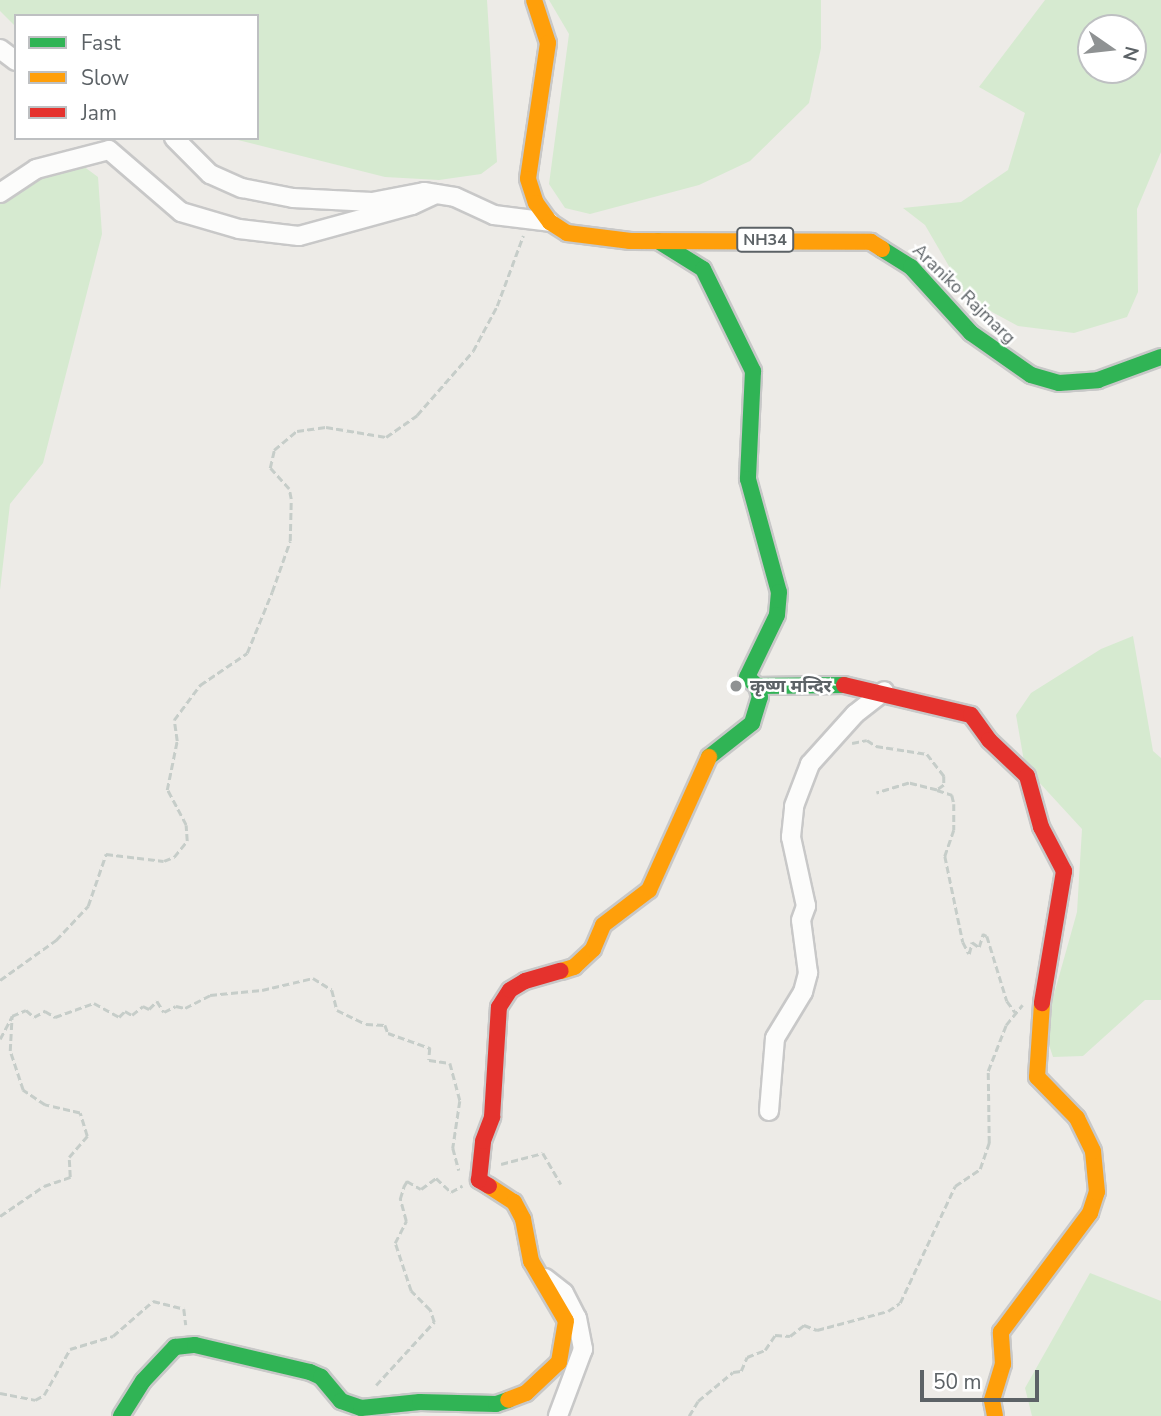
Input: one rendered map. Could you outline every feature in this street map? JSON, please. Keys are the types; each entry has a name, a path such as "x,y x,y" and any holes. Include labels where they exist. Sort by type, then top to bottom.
{"main road":[{"path":"534,0 548,43 545,85 528,179 536,203 550,222"},
{"name":"Araniko Rajmarg","path":"550,222 575,236 657,240 871,242 911,267 971,333 1006,361 1031,375 1059,383 1098,380 1161,357"},
{"path":"121,1416 143,1381 175,1347 195,1345 310,1372 321,1377 341,1401 361,1408 420,1402 496,1404 526,1392 559,1362 565,1346 566,1321 545,1278 531,1261 530,1243 514,1202 479,1180 483,1141 492,1117 499,1007 510,990 525,981 574,967 593,949 603,925 649,890 708,758 752,723 760,697 757,686 747,677 747,669 776,615 779,592 748,478 753,370 703,269 657,240"},
{"path":"757,686 849,685 884,691 971,715 989,740 1027,776 1041,827 1064,871 1042,999 1037,1077 1077,1118 1093,1151 1097,1192 1090,1213 1017,1305 1001,1332 1003,1364 992,1400 995,1416"}],"street":[{"path":"176,140 210,174 242,188 293,198 372,202 407,193 436,194 494,215 550,222"},
{"path":"0,193 36,169 109,150 181,212 239,229 299,236 400,209 436,194"},
{"path":"769,1111 775,1038 803,992 807,974 801,920 806,906 791,837 794,806 810,764 825,752 855,715 884,691"},
{"path":"545,1278 565,1293 577,1318 583,1349 558,1416"}],"path":[{"path":"0,980 56,940 88,906 106,854 164,861 174,857 187,841 186,825 167,790 177,741 174,720 200,685 247,653 272,592 290,541 291,499 289,489 270,468 274,450 297,431 326,427 386,437 417,415 473,351 497,306 529,220"},
{"path":"825,752 867,740 876,746 927,754 944,776 944,785 937,790"},
{"path":"877,793 909,783 952,795 954,830 945,856 963,942 969,954 972,942 979,947 983,934 987,936 1007,1001 1016,1013"},
{"path":"0,1039 12,1016 26,1010 34,1017 45,1011 55,1017 94,1003 120,1017 125,1011 132,1015 143,1006 149,1009 157,1001 164,1012 176,1006 185,1008 210,995 262,990 313,978 324,981 332,990 337,1010 366,1024 385,1025 388,1033 430,1048 429,1059 450,1063 460,1101 453,1148 461,1173 479,1180"},
{"path":"689,1416 698,1401 733,1372 741,1371 747,1357 765,1350 775,1335 790,1336 804,1325 817,1330 887,1311 900,1303 955,1186 980,1168 989,1143 988,1071 1027,996"},
{"path":"0,1216 44,1186 70,1177 69,1157 87,1136 80,1113 46,1105 23,1090 10,1051 12,1016"},
{"path":"361,1408 374,1387 434,1322 430,1310 411,1291 395,1243 406,1221 400,1199 407,1181 421,1189 436,1178 456,1192 459,1186 479,1180 497,1165 542,1153 561,1184"},
{"path":"0,1393 35,1400 44,1395 70,1349 113,1336 153,1301 184,1309 188,1325 178,1327"}],"green space":[{"path":"0,0 487,0 497,162 481,174 439,180 385,177 238,140 259,140 259,14 14,14 14,25 0,11"},
{"path":"549,0 821,0 821,48 809,103 750,161 699,185 590,214 565,208 549,184 569,34"},
{"path":"1045,0 1161,0 1161,152 1137,209 1138,292 1127,317 1074,333 1018,326 968,299 925,225 903,208 961,202 1008,170 1025,113 979,87"},
{"path":"75,160 98,177 102,234 43,463 10,504 0,590 0,195"},
{"path":"1133,636 1153,751 1161,758 1161,1000 1145,1000 1083,1056 1053,1057 1044,1030 1077,912 1082,829 1025,767 1016,715 1031,693 1101,649"},
{"path":"1090,1273 1161,1301 1161,1416 1032,1416 1025,1388"}],"traffic: fast":[{"path":"658,241 703,269 753,371 748,479 779,592 777,615 747,677 757,686 844,685"},
{"path":"882,249 911,267 971,333 1031,375 1059,383 1098,380 1161,357"},
{"path":"709,757 752,723 760,697 757,686"},
{"path":"121,1416 143,1381 175,1347 195,1345 310,1372 321,1377 341,1401 361,1408 420,1402 496,1404 508,1400"}],"traffic: slow":[{"path":"534,0 548,43 528,179 536,203 550,222 567,233 630,241 871,242 882,249"},
{"path":"561,971 574,967 593,949 603,925 649,890 709,757"},
{"path":"995,1416 992,1400 1003,1364 1001,1332 1090,1213 1097,1192 1093,1151 1077,1118 1037,1077 1042,1003"},
{"path":"489,1186 514,1202 523,1219 531,1261 566,1321 559,1362 526,1393 508,1400"}],"traffic: jam":[{"path":"844,685 971,715 989,740 1027,776 1041,827 1064,871 1042,1003"},
{"path":"489,1186 479,1180 483,1141 492,1117 499,1007 510,990 525,981 561,971"}],"place":[{"name":"कृष्ण मन्दिर","path":"736,686"}]}
